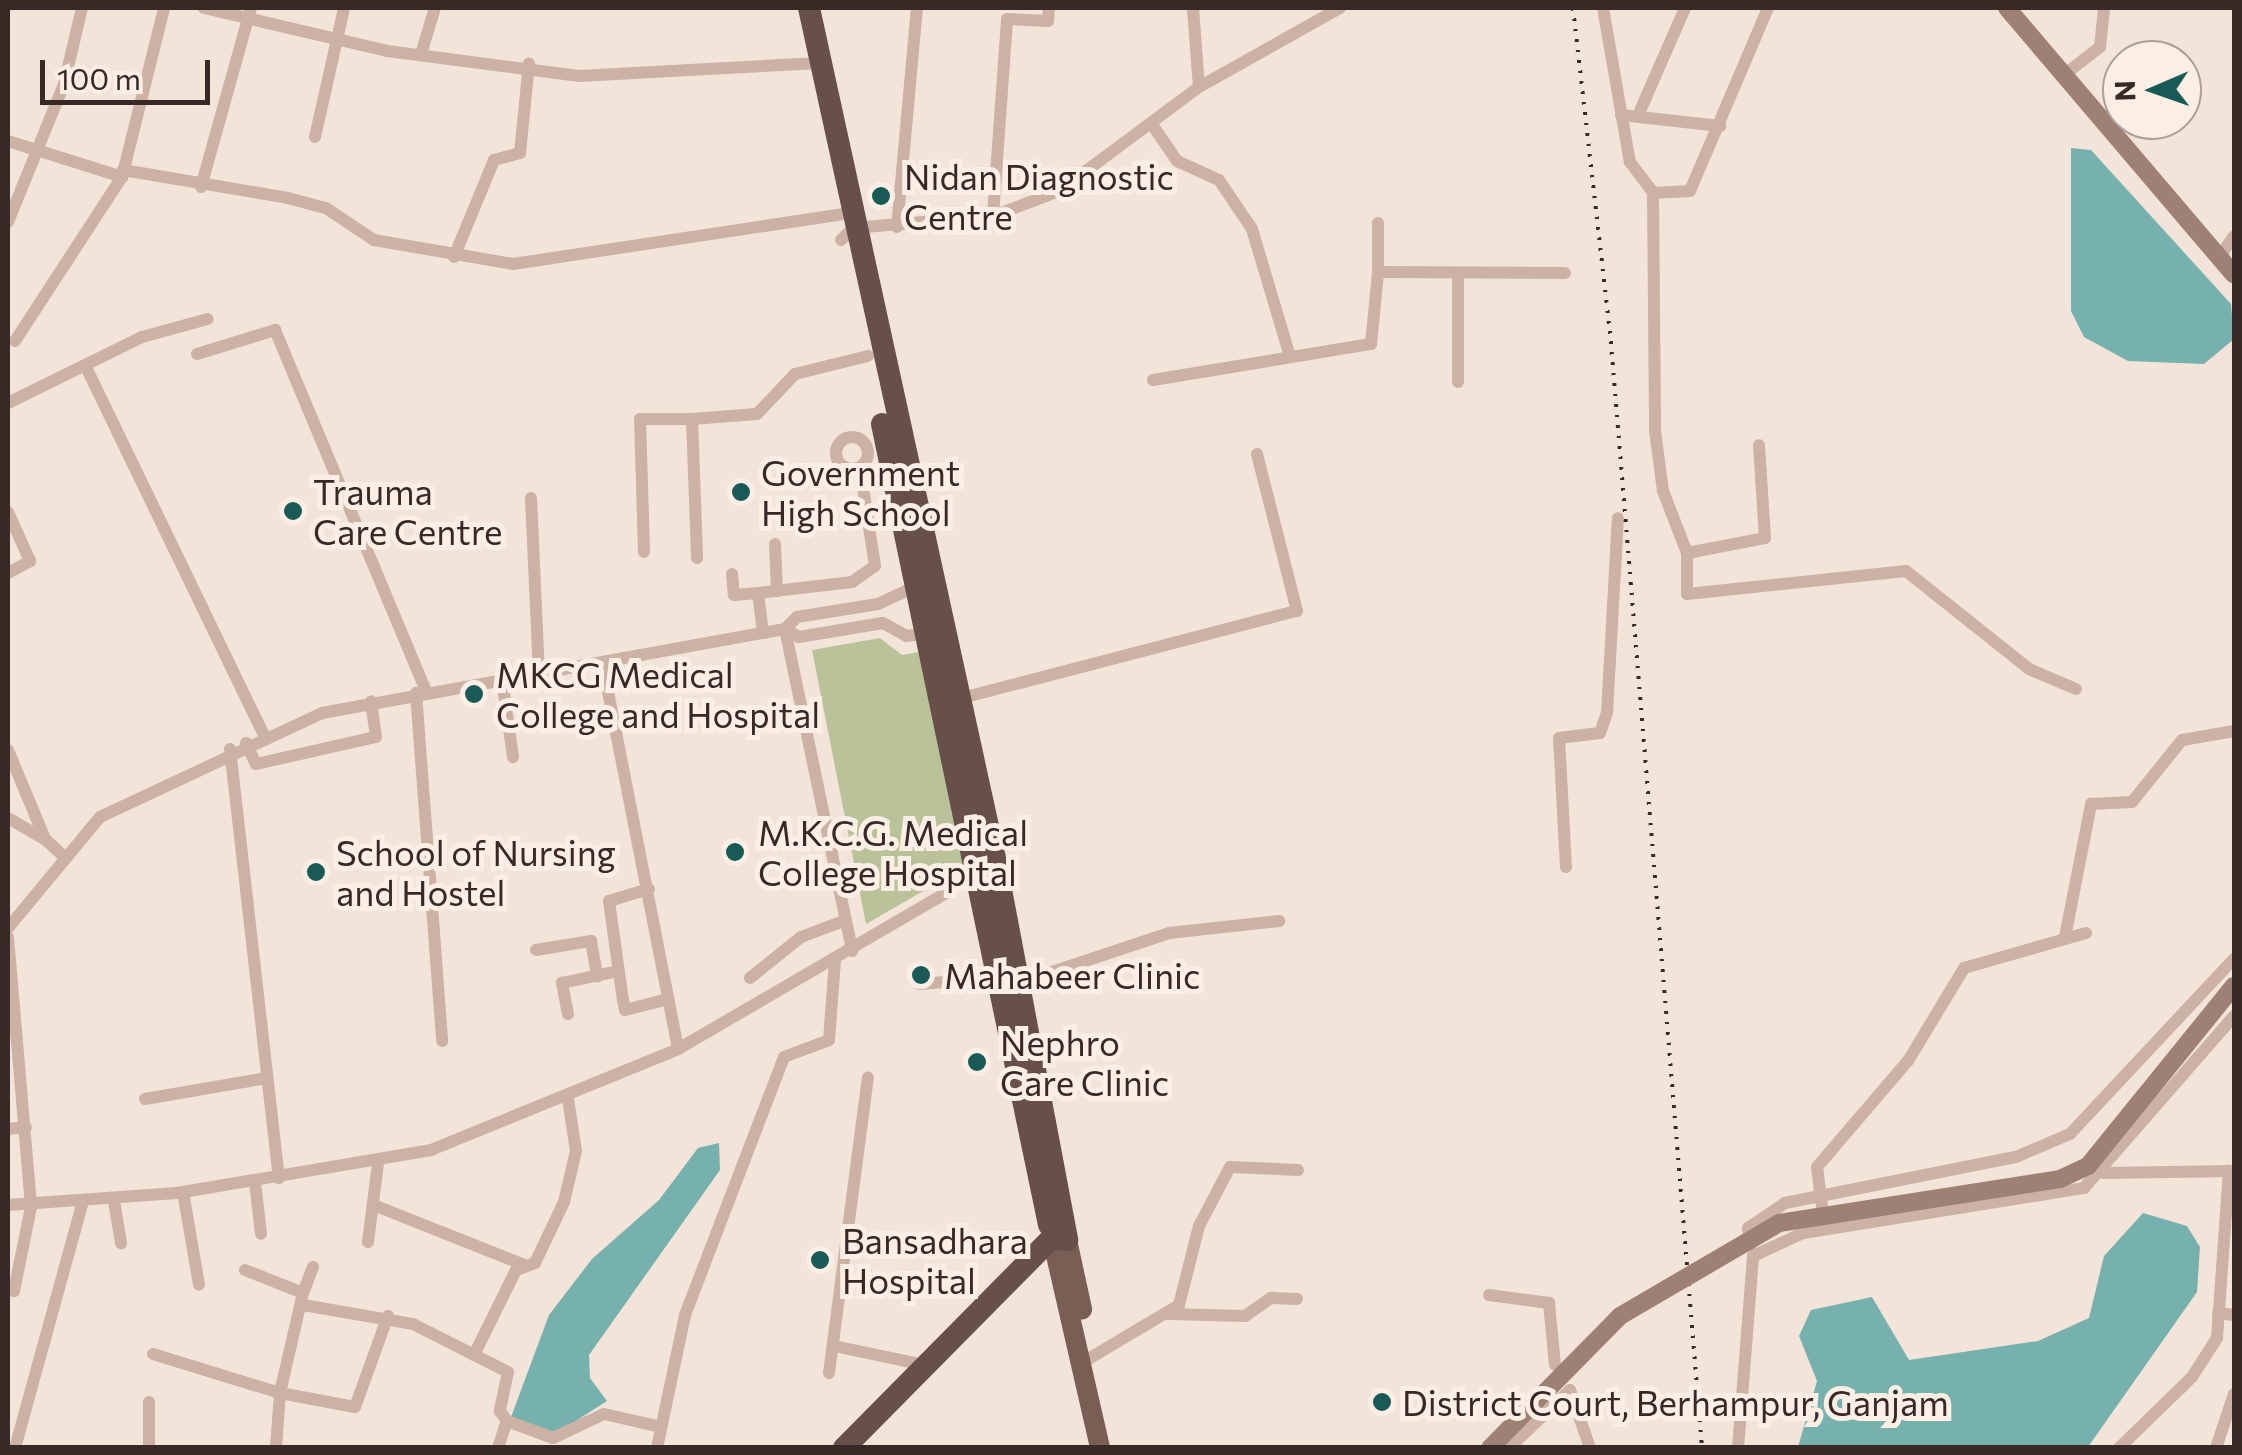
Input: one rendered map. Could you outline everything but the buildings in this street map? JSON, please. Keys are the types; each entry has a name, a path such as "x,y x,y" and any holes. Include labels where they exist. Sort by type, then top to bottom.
{"highway":[{"path":"793,8 812,65 938,632 1060,1239 925,1365 844,1448"},
{"path":"809,8 812,65"},
{"path":"845,224 868,356 927,583"},
{"path":"938,632 962,698 987,869"}],"main road":[{"path":"2007,8 2234,275"},
{"path":"1490,1448 1620,1316 1779,1222 2060,1179 2088,1166 2234,986"},
{"path":"1060,1239 1100,1448"},
{"path":"1086,1361 1113,1448"}],"street":[{"path":"8,222 38,150 82,8"},
{"path":"15,341 122,173 164,8"},
{"path":"204,8 249,14 340,40 421,54 529,63 579,76 812,65"},
{"path":"315,137 340,40 344,8"},
{"path":"421,54 435,8"},
{"path":"897,226 917,8"},
{"path":"992,216 1006,19 1048,21 1049,8"},
{"path":"1194,8 1199,88"},
{"path":"8,142 122,173 326,208 374,240 454,257 513,264 845,224 897,226 992,216 1075,183 1199,88 1340,8"},
{"path":"1602,8 1630,162 1653,194 1658,468 1687,554 1688,594 1906,570 2029,669 2076,689"},
{"path":"1640,111 1685,8"},
{"path":"1653,194 1690,191 1768,8"},
{"path":"2064,76 2100,47 2104,8"},
{"path":"201,187 249,14"},
{"path":"454,257 494,160 520,153 529,63"},
{"path":"1621,116 1640,111 1720,126"},
{"path":"1151,123 1176,162 1219,180 1252,229 1289,353"},
{"path":"1153,380 1289,353 1371,344 1378,224"},
{"path":"2220,256 2234,236"},
{"path":"1378,272 1566,272"},
{"path":"1458,274 1458,382"},
{"path":"8,403 142,337 208,319"},
{"path":"197,354 275,330 421,692 442,1041"},
{"path":"644,552 640,419 757,414 795,374 868,356"},
{"path":"86,367 264,736"},
{"path":"692,419 696,558"},
{"path":"1687,554 1764,538 1759,445"},
{"path":"962,698 1297,612 1257,454"},
{"path":"732,574 734,595 852,582 875,566 860,468"},
{"path":"532,498 539,673"},
{"path":"8,512 30,561 8,573"},
{"path":"1566,867 1558,738 1600,733 1607,713 1618,518"},
{"path":"775,544 777,591"},
{"path":"8,928 61,854 100,817 264,736 371,701 603,666 785,629 797,618 878,604 927,583"},
{"path":"758,593 763,633"},
{"path":"785,629 799,637 883,623 906,636 938,632"},
{"path":"785,629 852,951"},
{"path":"603,666 650,889 678,1050"},
{"path":"502,679 512,758"},
{"path":"246,743 256,764 376,737 371,701"},
{"path":"2065,937 2091,804 2132,802 2182,740 2234,731"},
{"path":"8,750 45,840"},
{"path":"230,750 279,1178"},
{"path":"8,818 61,854"},
{"path":"650,889 609,901 615,953 625,1010 668,999"},
{"path":"8,1205 82,1205 378,1163 568,1099 678,1050 950,891"},
{"path":"750,978 801,937 846,920"},
{"path":"920,984 1008,978 1208,924 1280,921"},
{"path":"1826,1230 1817,1167 1908,1061 1955,996 1964,968 2086,933"},
{"path":"8,936 31,1207 14,1292"},
{"path":"536,950 591,941 596,976"},
{"path":"593,956 615,953"},
{"path":"1738,1448 1754,1256 1748,1228 1818,1193 2016,1157 2070,1134 2234,959"},
{"path":"657,1448 685,1315 784,1057 829,1040 835,961"},
{"path":"568,1014 562,982 618,971"},
{"path":"2102,1173 2234,1016"},
{"path":"145,1099 266,1078"},
{"path":"829,1373 868,1078"},
{"path":"474,1355 516,1270 527,1266 574,1172 568,1099"},
{"path":"8,1129 26,1127"},
{"path":"368,1242 376,1206 378,1163"},
{"path":"1086,1361 1180,1305 1214,1186 1230,1167 1298,1170"},
{"path":"1754,1256 1826,1230 2054,1194 2102,1173 2232,1170 2210,1356 2119,1448"},
{"path":"254,1182 261,1234"},
{"path":"183,1192 199,1285"},
{"path":"114,1201 121,1243"},
{"path":"15,1448 82,1205"},
{"path":"376,1206 527,1266"},
{"path":"276,1448 280,1392 312,1267"},
{"path":"244,1270 303,1299 388,1316 508,1372 500,1411 507,1421 553,1438 604,1414 661,1427"},
{"path":"1489,1295 1550,1303 1554,1365"},
{"path":"1169,1314 1245,1316 1271,1298 1297,1299"},
{"path":"2218,1313 2234,1314"},
{"path":"153,1354 280,1392 356,1406 388,1316"},
{"path":"834,1346 925,1365"},
{"path":"1510,1448 1570,1390 1590,1448"},
{"path":"2216,1448 2234,1394"},
{"path":"149,1402 149,1448"},
{"path":"498,1448 507,1421"}],"green space":[{"path":"880,638 902,655 924,651 972,863 866,924 812,650"}],"water":[{"path":"2071,148 2091,150 2231,304 2234,339 2204,364 2128,361 2084,337 2071,311"},
{"path":"719,1143 720,1170 589,1355 590,1378 607,1401 557,1433 511,1417 549,1315 592,1259 659,1200 698,1148"},
{"path":"2143,1213 2187,1226 2200,1247 2197,1292 2088,1447 1798,1447 1817,1381 1799,1336 1811,1310 1872,1297 1909,1360 2038,1341 2089,1318 2104,1256"}],"railway":[{"path":"1573,8 1610,331 1702,1448"}],"place":[{"name":"Nidan Diagnostic Centre","path":"881,196"},
{"name":"Government High School","path":"741,492"},
{"name":"Trauma Care Centre","path":"293,511"},
{"name":"MKCG Medical College and Hospital","path":"474,694"},
{"name":"M.K.C.G. Medical College Hospital","path":"735,852"},
{"name":"School of Nursing and Hostel","path":"316,872"},
{"name":"Mahabeer Clinic","path":"921,975"},
{"name":"Nephro Care Clinic","path":"977,1062"},
{"name":"Bansadhara Hospital","path":"820,1260"},
{"name":"District Court, Berhampur, Ganjam","path":"1382,1402"}]}
